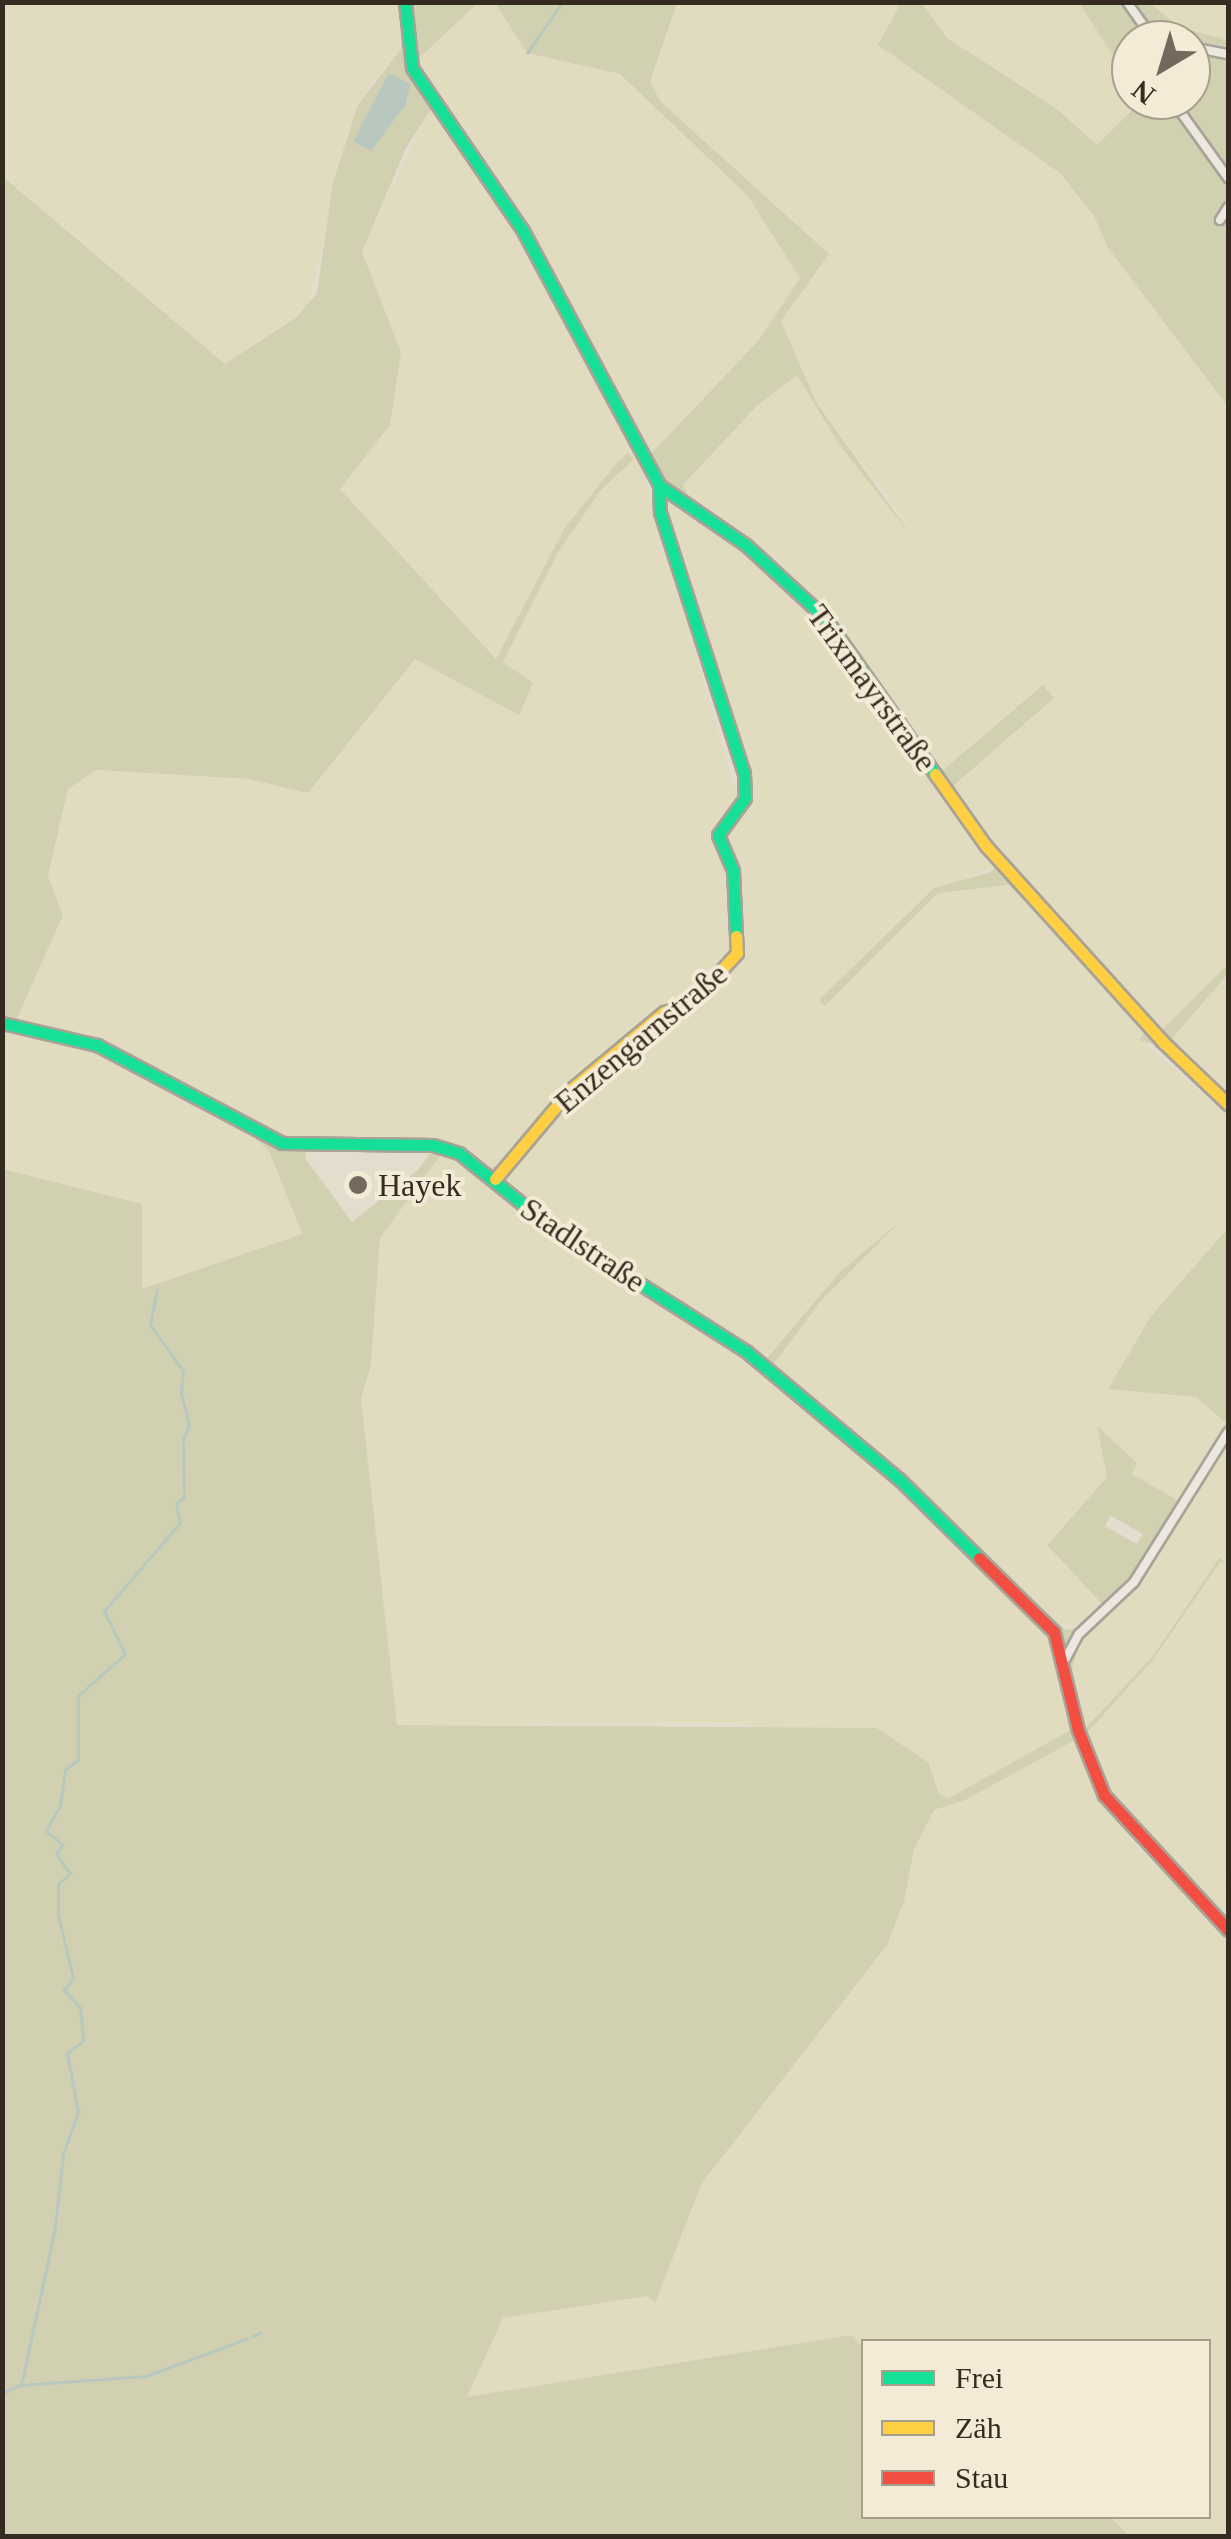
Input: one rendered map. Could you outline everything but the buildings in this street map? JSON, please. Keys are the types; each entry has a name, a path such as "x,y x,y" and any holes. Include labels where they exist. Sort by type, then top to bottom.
{"street":[{"name":"Trixmayrstraße","path":"404,2 412,68 523,231 659,484 746,545 825,618 986,846 1162,1042 1228,1104"},
{"path":"1186,120 1228,178"},
{"path":"1220,220 1228,207"},
{"name":"Enzengarnstraße","path":"495,1179 570,1090 664,1012 690,1004 737,954 734,870 718,835 745,798 744,774 660,512 659,484"},
{"name":"Stadlstraße","path":"2,1023 97,1045 282,1142 442,1146 495,1179 552,1228 794,1388 900,1480 1054,1632 1066,1658 1078,1730 1104,1795 1134,1836 1228,1930"},
{"path":"1066,1658 1079,1634 1134,1582 1228,1432"},
{"path":"1054,1632 1079,1634"}],"shaded area":[{"path":"3,3 401,3 401,49 370,85 347,136 308,308 225,365 3,176"},
{"path":"478,3 495,3 527,53 620,74 748,196 801,278 758,341 649,456 572,308 418,59"},
{"path":"677,3 901,3 878,45 1060,173 1094,216 1108,248 1228,407 1228,964 1160,1033 977,827 953,786 1053,698 1043,685 942,771 835,621 781,567 689,500 683,486 757,407 797,375 838,443 916,534 816,402 781,321 829,254 661,102 650,82"},
{"path":"922,3 1079,3 1111,52 1111,120 1125,120 1097,145 1057,109 948,38"},
{"path":"1150,3 1228,3 1228,40 1211,35 1211,20 1171,20"},
{"path":"389,73 410,84 406,104 371,151 353,141"},
{"path":"430,106 516,227 639,455 736,793 751,790 745,761 667,503 739,544 818,617 995,866 924,896 820,1001 938,893 1009,885 1119,1001 1144,1033 1140,1039 1228,1116 1228,1228 1151,1316 1108,1388 1196,1397 1227,1423 1182,1503 1131,1473 1097,1429 1108,1477 1047,1542 1106,1604 1082,1627 1053,1623 881,1458 773,1365 820,1302 896,1226 762,1359 537,1214 507,1186 507,1175 546,1123 512,1157 491,1168 460,1148 285,1139 99,1042 16,1018 63,915 48,876 68,790 95,770 249,779 308,793 415,658 518,715 533,684 503,662 556,556 600,491 633,458 628,453 564,529 496,659 340,489 390,425 401,352 362,252"},
{"path":"1228,974 1228,1099 1172,1037"},
{"path":"3,1028 100,1051 247,1130 269,1151 302,1235 141,1290 142,1204 3,1169"},
{"path":"442,1153 754,1363 898,1484 1054,1640 1069,1731 949,1798 939,1794 937,1781 742,1723 396,1725 361,1399 371,1364 380,1238"},
{"path":"1228,1438 1228,1563 1220,1558 1153,1656 1084,1730 1072,1671 1075,1649 1170,1532"},
{"path":"1220,1561 1228,1566 1225,1917 1135,1831 1108,1794 1084,1735 1153,1660"},
{"path":"1075,1740 1098,1793 1139,1849 1228,1937 1228,2536 1130,2536 1112,2519 1211,2519 1211,2339 861,2339 861,2346 850,2335 466,2398 503,2318 648,2296 655,2302 702,2183 887,1945 914,1849 934,1810 965,1800"}],"green space":[{"path":"401,3 478,3 418,59 438,98 406,148 362,252 401,352 390,425 340,489 496,659 564,529 615,465 628,453 634,459 600,491 556,556 503,662 533,683 519,715 415,659 308,793 249,779 96,770 68,789 48,876 63,915 17,1018 99,1042 263,1129 310,1142 305,1158 352,1222 418,1170 439,1142 491,1168 512,1157 557,1097 671,1003 666,1016 560,1105 507,1175 507,1186 564,1231 765,1360 841,1271 904,1218 820,1302 773,1365 1066,1630 1082,1627 1106,1608 1047,1545 1107,1477 1097,1426 1137,1463 1132,1474 1182,1503 1226,1423 1196,1397 1108,1389 1151,1316 1228,1228 1228,1438 1134,1588 1079,1642 1072,1671 1084,1730 1153,1656 1219,1558 1228,1563 1220,1562 1153,1660 1085,1735 1122,1815 1169,1868 1228,1916 1228,1937 1117,1822 1075,1740 965,1800 934,1810 914,1849 904,1901 887,1945 702,2183 655,2303 648,2296 503,2318 467,2397 851,2335 861,2346 861,2519 1112,2519 1130,2536 3,2536 3,1169 142,1204 142,1289 302,1234 269,1151 247,1130 78,1042 3,1028 2,176 225,364 297,317 317,293 333,182 358,105 401,49","holes":["442,1153 466,1162 568,1244 754,1363 898,1484 1054,1639 1069,1731 949,1798 939,1794 928,1762 877,1728 397,1725 361,1399 371,1364 380,1238","1111,1516 1143,1534 1137,1544 1105,1526"]},
{"path":"495,3 677,3 650,82 661,102 829,254 781,321 816,402 913,538 838,443 797,375 756,407 683,485 689,500 659,478 649,456 758,341 800,278 748,196 620,74 527,53"},
{"path":"901,3 922,3 947,38 1057,109 1097,145 1122,120 1211,120 1211,54 1228,58 1228,407 1108,248 1094,216 1060,173 878,45"},
{"path":"1079,3 1125,3 1136,20 1111,20 1111,52"},
{"path":"1130,3 1150,3 1171,20 1145,20"},
{"path":"1211,35 1228,40 1228,51 1211,48"},
{"path":"793,578 835,621 942,771 1043,685 1054,698 953,786 977,827 1159,1033 1228,964 1228,974 1172,1038 1228,1099 1228,1116 1152,1044 1139,1040 1144,1033 1119,1001 1009,885 938,893 825,1006 819,1000 934,888 991,872 1001,859 984,840 895,716 838,629"}],"waterway":[{"path":"527,53 562,2"},
{"path":"2,2393 20,2385 23,2377 55,2228 63,2154 78,2112 67,2053 83,2041 80,2008 64,1990 73,1978 58,1915 58,1884 70,1874 56,1854 62,1845 46,1831 60,1806 65,1770 78,1760 78,1696 125,1654 104,1611 180,1523 176,1504 184,1497 183,1440 189,1425 181,1392 183,1371 150,1325 157,1290"},
{"path":"252,2336 260,2333"},
{"path":"20,2385 146,2376 246,2339"}],"traffic: fast":[{"path":"405,2 412,68 523,231 659,485 746,545 825,618 935,774"},
{"path":"659,485 660,512 744,773 745,798 718,835 733,870 736,936"},
{"path":"2,1023 97,1045 282,1143 433,1145 459,1153 551,1227 747,1352 900,1480 979,1558"}],"traffic: slow":[{"path":"935,774 986,846 1162,1041 1228,1104"},
{"path":"495,1179 570,1090 664,1012 690,1004 737,953 736,936"}],"traffic: jam":[{"path":"979,1558 1054,1632 1078,1730 1104,1795 1228,1930"}],"place":[{"name":"Hayek","path":"358,1185"}]}
